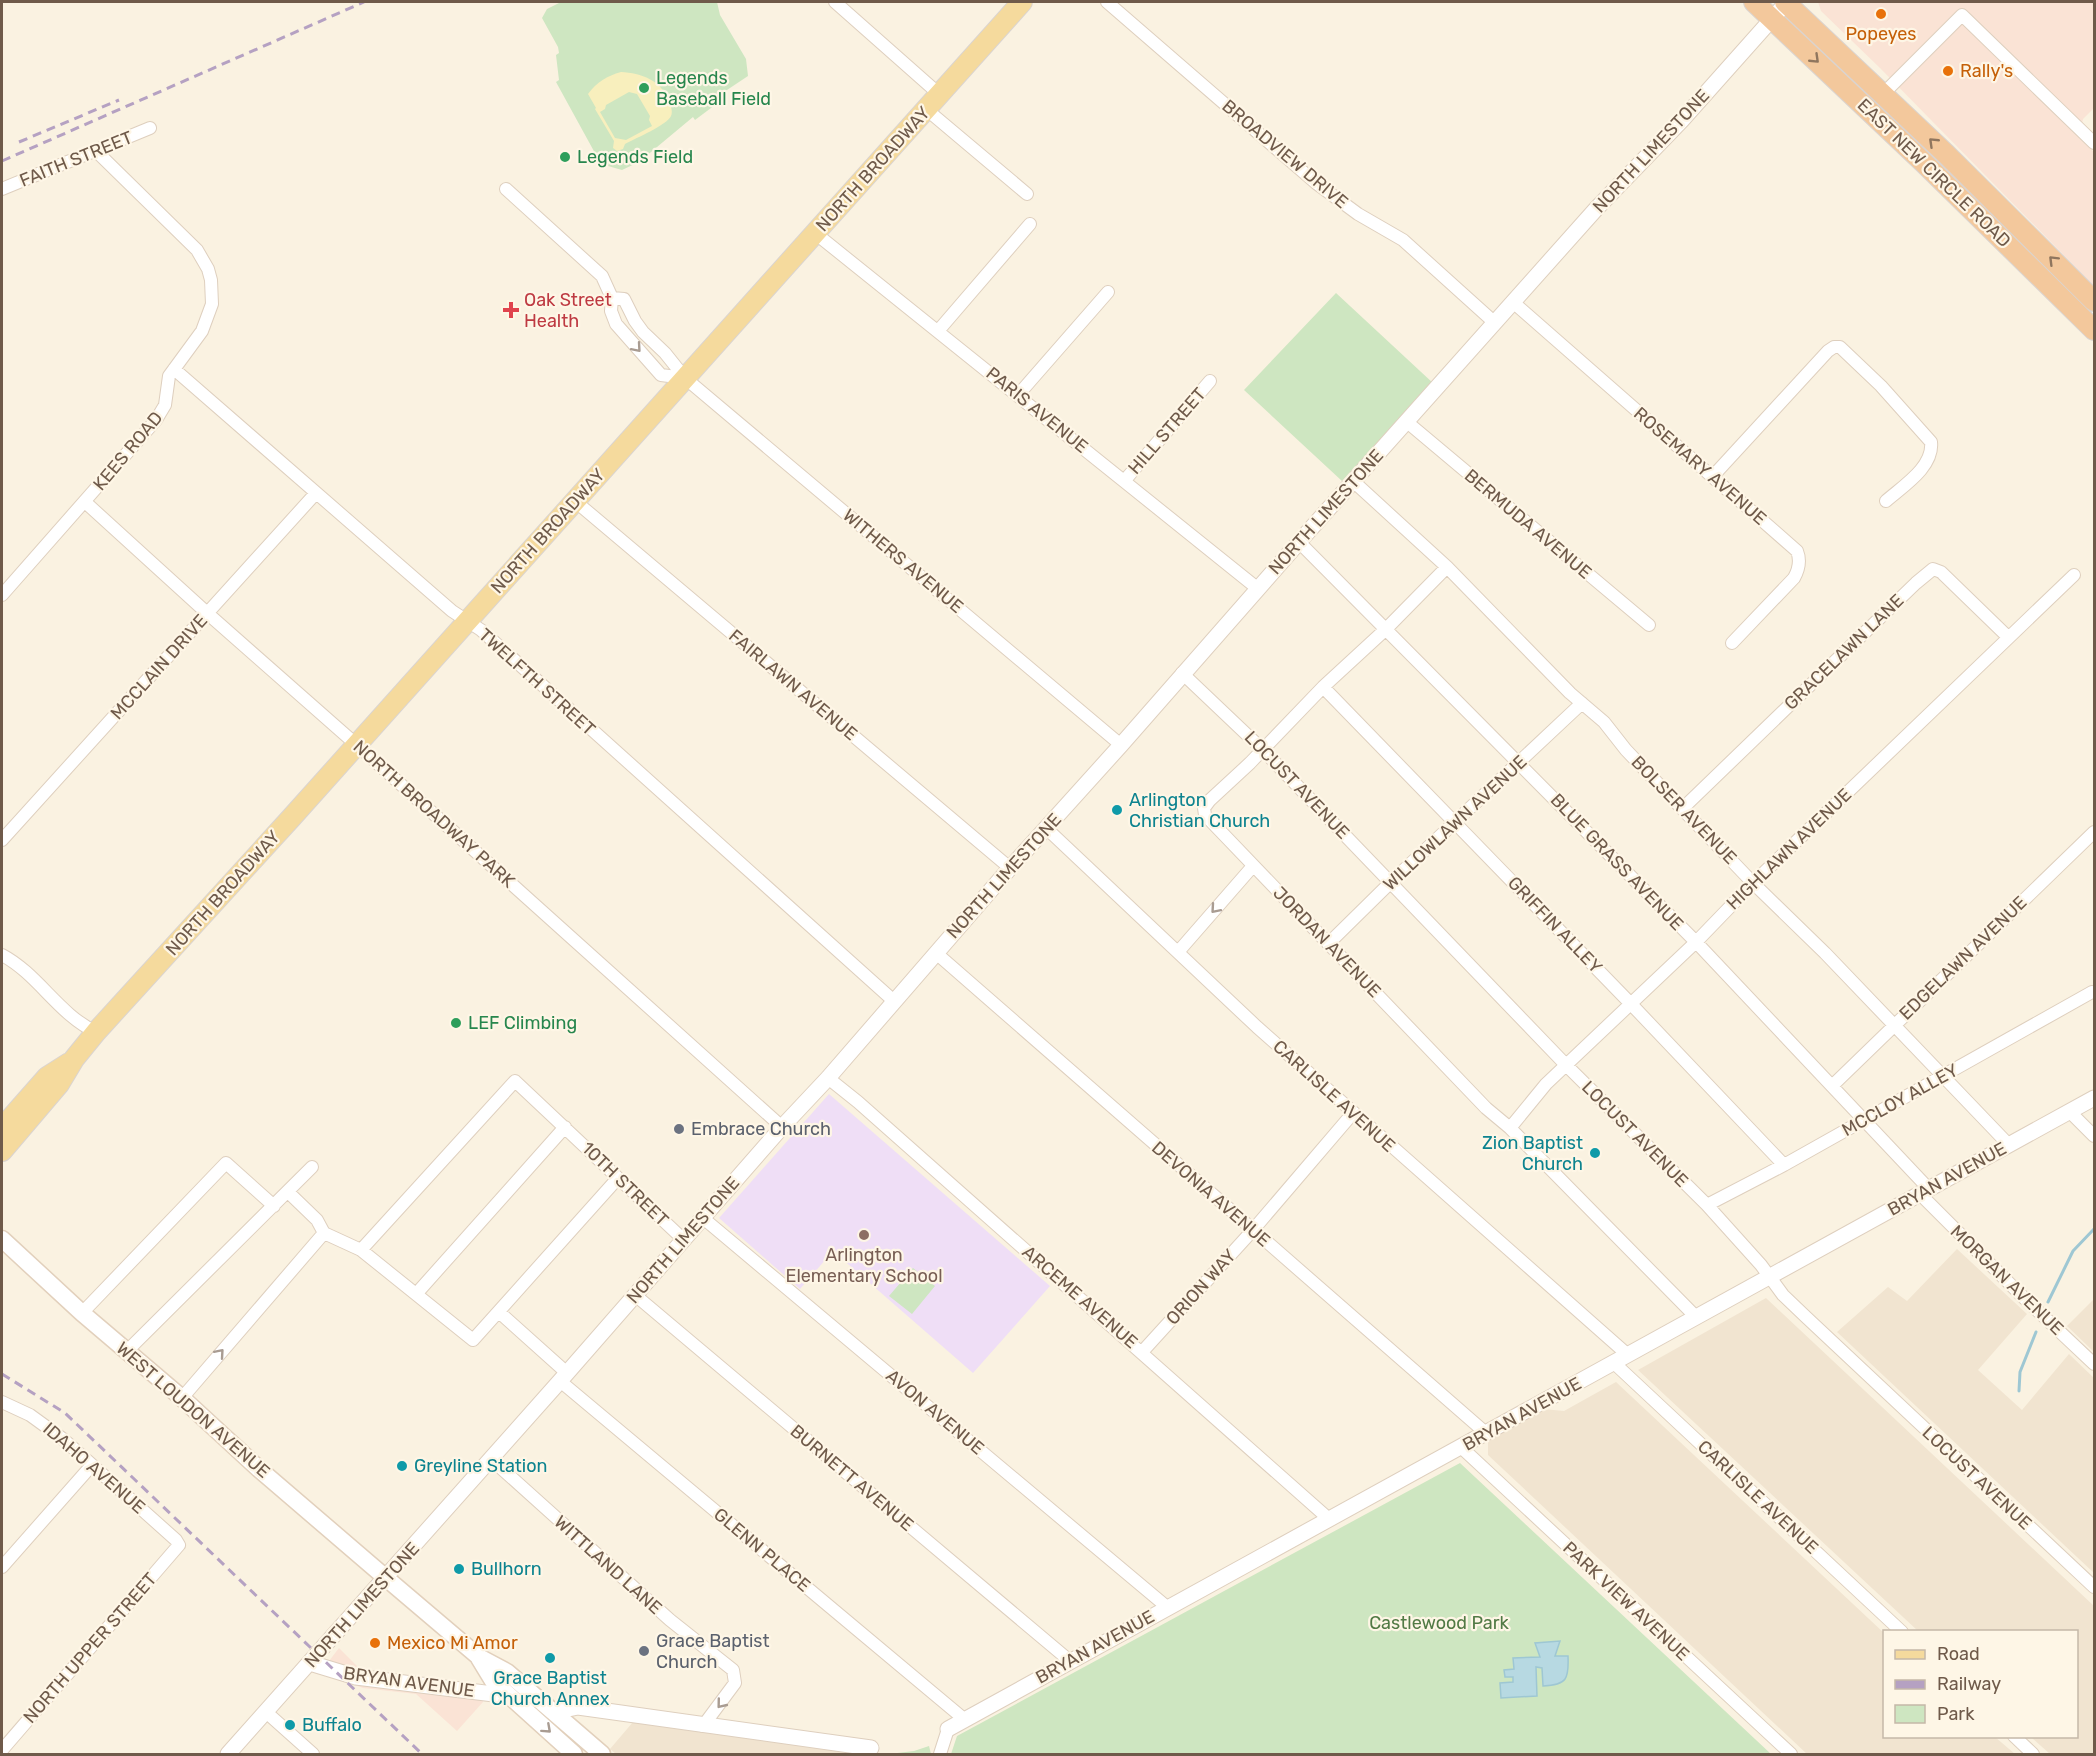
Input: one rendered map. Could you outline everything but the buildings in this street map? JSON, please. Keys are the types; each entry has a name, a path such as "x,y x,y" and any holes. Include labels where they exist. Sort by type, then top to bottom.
{"highway":[{"name":"EAST NEW CIRCLE ROAD","path":"1754,2 2094,330"},
{"name":"EAST NEW CIRCLE ROAD","path":"1786,2 2094,301"}],"main road":[{"name":"NORTH BROADWAY","path":"2,1151 59,1084 74,1059 96,1032 1022,2"},
{"name":"NORTH BROADWAY","path":"2,1128 47,1077 74,1059"},
{"name":"WEST LOUDON AVENUE","path":"2,1239 259,1469 478,1657"},
{"path":"478,1657 493,1681 574,1755"},
{"path":"478,1657 507,1672 602,1755"}],"street":[{"path":"835,2 939,94"},
{"name":"BROADVIEW DRIVE","path":"1107,2 1316,183 1358,214 1403,240 1495,323"},
{"name":"NORTH LIMESTONE","path":"228,1755 782,1127 828,1078 1257,588 1596,209 1682,120 1786,2"},
{"path":"1883,94 1962,15 2094,143"},
{"path":"926,109 1027,194"},
{"name":"FAITH STREET","path":"2,189 150,128"},
{"name":"KEES ROAD","path":"2,595 156,420 165,405 167,382 208,317 212,291 208,269 197,250 96,151"},
{"path":"506,189 602,276 612,298 611,311 616,324 661,375 685,378"},
{"path":"938,331 1030,224"},
{"name":"PARIS AVENUE","path":"815,233 1257,588"},
{"path":"1018,395 1108,292"},
{"name":"WITHERS AVENUE","path":"612,298 624,299 639,326 685,378 1121,745"},
{"name":"ROSEMARY AVENUE","path":"1514,303 1797,551 1800,562 1794,578 1732,642"},
{"path":"1713,476 1813,366 1828,351 1834,347 1840,347 1881,386 1931,442 1932,452 1924,466 1886,501"},
{"name":"TWELFTH STREET","path":"174,369 466,621 481,630 895,1002"},
{"name":"HILL STREET","path":"1125,480 1210,381"},
{"name":"BERMUDA AVENUE","path":"1407,422 1649,625"},
{"name":"BOLSER AVENUE","path":"1353,482 1447,567 1582,703 1604,722 1626,750 1944,1075 2009,1145"},
{"name":"MCCLAIN DRIVE","path":"2,840 316,493"},
{"name":"FAIRLAWN AVENUE","path":"575,501 1010,868"},
{"name":"NORTH BROADWAY PARK","path":"85,502 782,1127"},
{"name":"BLUE GRASS AVENUE","path":"1299,542 1696,942 1833,1085 1925,1192"},
{"name":"JORDAN AVENUE","path":"1447,567 1210,800 1204,808 1205,815 1211,824 1329,943 1486,1108 1510,1128 1696,1317"},
{"name":"GRACELAWN LANE","path":"1683,808 1933,569 1941,572 2008,637"},
{"name":"HIGHLAWN AVENUE","path":"1510,1128 1531,1101 1566,1065 1696,942 1753,882 2074,575"},
{"name":"LOCUST AVENUE","path":"1182,673 1262,749 1566,1065 1707,1205 1806,1317 2094,1587"},
{"name":"GRIFFIN ALLEY","path":"1323,687 1784,1165"},
{"name":"WILLOWLAWN AVENUE","path":"1329,943 1582,703"},
{"name":"CARLISLE AVENUE","path":"1046,828 1257,1028 1629,1355"},
{"name":"EDGELAWN AVENUE","path":"1833,1085 2094,832"},
{"path":"1178,952 1253,866"},
{"name":"DEVONIA AVENUE","path":"936,953 1487,1434"},
{"path":"2,955 18,966 80,1025 96,1032"},
{"name":"MCCLOY ALLEY","path":"1707,1205 1784,1165 2092,992"},
{"name":"ARCEME AVENUE","path":"828,1078 837,1083 1329,1519"},
{"name":"10TH STREET","path":"361,1250 515,1081 684,1240"},
{"name":"BRYAN AVENUE","path":"948,1729 2094,1098"},
{"path":"2070,1112 2094,1136"},
{"name":"ORION WAY","path":"1142,1352 1253,1230 1353,1113"},
{"path":"417,1293 565,1127"},
{"path":"82,1313 226,1164 274,1206"},
{"path":"127,1351 312,1167"},
{"path":"288,1192 317,1220 324,1233 361,1250 473,1340 618,1178"},
{"name":"MORGAN AVENUE","path":"1925,1192 1992,1267 2094,1364"},
{"name":"AVON AVENUE","path":"703,1218 1167,1607"},
{"path":"182,1398 324,1233"},
{"name":"BURNETT AVENUE","path":"635,1295 1070,1661"},
{"name":"GLENN PLACE","path":"499,1312 563,1377 964,1719"},
{"name":"CARLISLE AVENUE","path":"1614,1363 1900,1630"},
{"name":"IDAHO AVENUE","path":"2,1402 18,1408 44,1424 179,1545"},
{"name":"PARK VIEW AVENUE","path":"1462,1448 1791,1755"},
{"name":"WITTLAND LANE","path":"491,1459 668,1619 735,1673 732,1690 703,1726"},
{"path":"2,1567 92,1465"},
{"name":"NORTH UPPER STREET","path":"2,1750 179,1545"},
{"name":"BRYAN AVENUE","path":"310,1663 356,1677 510,1696"},
{"path":"554,1712 578,1707 875,1751"},
{"path":"266,1712 314,1755"},
{"path":"940,1755 948,1729"},
{"path":"2015,1738 2033,1755"}],"shaded area":[{"path":"1818,2 2094,2 2094,108 2083,119 2079,138 2094,152 2094,286 1821,11"},
{"name":"Arlington Elementary School","path":"829,1094 1050,1286 973,1373 833,1251 800,1289 719,1218"},
{"path":"1957,1249 2027,1314 1978,1370 2022,1410 2069,1354 2094,1378 2094,1573 1837,1332 1888,1287 1907,1301"},
{"path":"1766,1298 2094,1606 2094,1754 2050,1754 2032,1738 2078,1738 2078,1630 1917,1630 1638,1370"},
{"path":"2094,1299 2094,1352 2067,1326"},
{"path":"1616,1382 1883,1632 1883,1738 1996,1738 2015,1754 1807,1754 1488,1455 1488,1442 1491,1439 1543,1409 1564,1411"},
{"path":"339,1648 362,1671 480,1690 483,1702 457,1731 416,1694 363,1688 349,1683 329,1661"},
{"path":"633,1722 861,1754 616,1754 610,1749"}],"green space":[{"name":"Legends Baseball Field","path":"561,2 717,2 720,15 746,59 748,76 724,92 727,96 695,120 693,117 639,162 622,170 601,164 556,82 559,80 556,55 559,53 558,47 542,18 547,9"},
{"path":"1336,293 1434,384 1342,481 1244,390"},
{"path":"913,1268 935,1286 912,1314 889,1296"},
{"name":"Castlewood Park","path":"1460,1463 1771,1754 951,1754 957,1736"},
{"path":"929,1746 931,1754 889,1754 914,1751"}],"sand":[{"path":"621,72 643,76 656,83 666,94 672,113 664,123 625,144 623,149 617,151 613,148 614,141 588,94 599,83","holes":["629,92 637,94 650,116 652,126 626,140 615,138 600,112 605,109 606,105"]}],"water":[{"path":"1560,1641 1555,1656 1568,1656 1567,1675 1562,1682 1543,1686 1542,1668 1536,1667 1537,1696 1501,1698 1500,1683 1513,1682 1513,1677 1505,1677 1504,1670 1514,1669 1513,1658 1540,1657 1535,1643"}],"waterway":[{"path":"2048,1302 2073,1251 2094,1229"},
{"path":"2019,1391 2020,1372 2036,1332"}],"railway":[{"path":"2,161 364,2"},
{"path":"19,142 119,100"},
{"path":"2,1374 65,1413 422,1754"}],"place":[{"name":"Popeyes","path":"1881,14"},
{"name":"Rally's","path":"1948,71"},
{"name":"Legends Baseball Field","path":"644,88"},
{"name":"Legends Field","path":"565,157"},
{"name":"Oak Street Health","path":"511,310"},
{"name":"Arlington Christian Church","path":"1117,810"},
{"name":"LEF Climbing","path":"456,1023"},
{"name":"Embrace Church","path":"679,1129"},
{"name":"Zion Baptist Church","path":"1595,1153"},
{"name":"Arlington Elementary School","path":"864,1235"},
{"name":"Greyline Station","path":"402,1466"},
{"name":"Bullhorn","path":"459,1569"},
{"name":"Mexico Mi Amor","path":"375,1643"},
{"name":"Grace Baptist Church","path":"644,1651"},
{"name":"Grace Baptist Church Annex","path":"550,1658"},
{"name":"Buffalo","path":"290,1725"}]}
